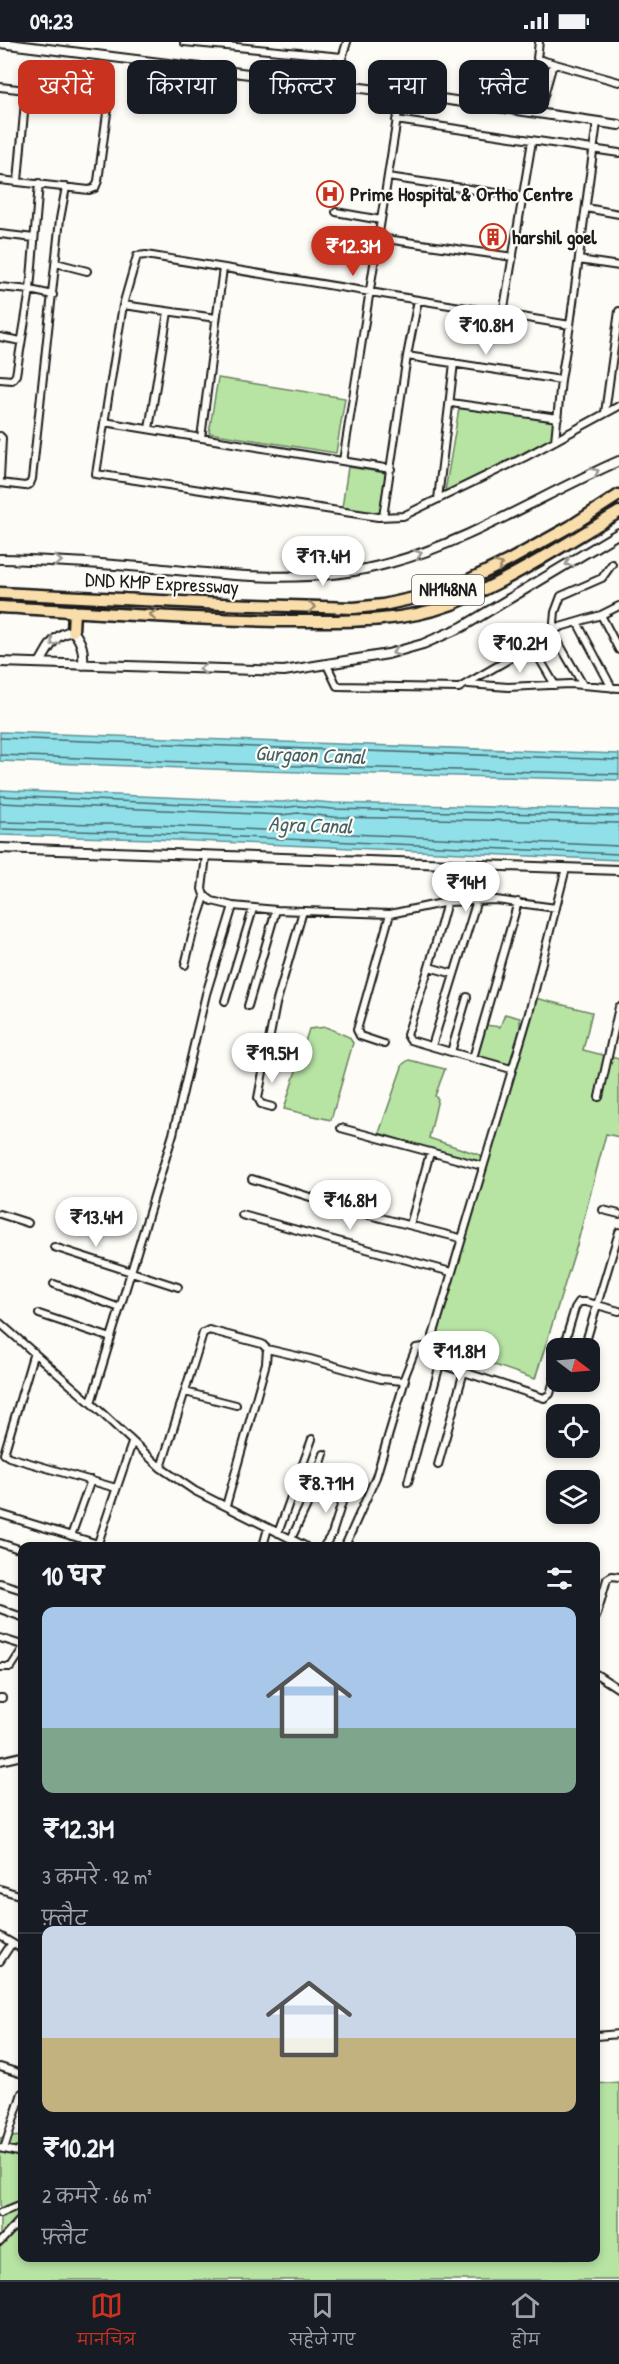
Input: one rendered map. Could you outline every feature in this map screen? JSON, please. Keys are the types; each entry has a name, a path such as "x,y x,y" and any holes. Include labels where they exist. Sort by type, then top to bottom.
{"highway":[{"name":"DND KMP Expressway","path":"0,593 222,604 354,608 383,605 446,591 508,561 571,526 619,495"},
{"name":"DND KMP Expressway","path":"0,608 253,620 354,621 419,613 451,604 518,572 619,512"},
{"path":"73,631 74,611"}],"street":[{"path":"186,42 342,57"},
{"path":"260,50 263,42"},
{"path":"341,60 347,42"},
{"path":"539,42 537,58 619,82"},
{"path":"0,43 249,74"},
{"path":"549,78 553,64"},
{"path":"0,87 18,89"},
{"path":"18,182 24,114"},
{"path":"0,180 89,190 95,188 98,181 105,114"},
{"path":"343,461 397,114"},
{"path":"545,114 619,125"},
{"path":"396,120 619,153"},
{"path":"555,441 561,380 597,122"},
{"path":"503,314 532,141"},
{"path":"388,177 523,197"},
{"path":"0,379 12,380 16,375 30,290 39,183"},
{"path":"0,436 3,444 0,481 25,486 30,484 66,187"},
{"path":"586,208 619,214"},
{"path":"336,212 381,220"},
{"path":"0,234 34,238"},
{"path":"378,238 513,257"},
{"path":"570,325 146,255 137,256 123,305 96,474 383,517 403,516 555,441 619,406"},
{"path":"579,260 619,266"},
{"path":"56,263 87,271"},
{"path":"201,438 223,268"},
{"path":"0,286 53,295"},
{"path":"383,517 407,356 418,300"},
{"path":"123,305 216,318"},
{"path":"605,413 617,340 619,311"},
{"path":"149,429 168,312"},
{"path":"0,337 21,340"},
{"path":"407,356 561,380"},
{"path":"438,499 454,363"},
{"path":"451,403 558,417"},
{"path":"104,422 391,469"},
{"path":"0,560 109,564 257,578 334,574 389,564 451,542 619,461"},
{"path":"0,662 284,671 388,654 423,644 462,627 619,533"},
{"path":"583,685 553,633 555,612 561,596 602,578 612,564"},
{"path":"327,665 337,686 459,688 534,645 560,627 601,615 619,606"},
{"path":"601,615 619,650"},
{"path":"577,622 616,688"},
{"path":"40,662 55,638 73,631 81,641 84,652 83,665"},
{"path":"528,631 555,685"},
{"path":"468,684 508,687 583,685 616,688"},
{"path":"0,848 619,870"},
{"path":"206,856 202,889 206,897 233,906 253,909 390,914 447,902 477,900 518,902 556,908"},
{"path":"551,1392 544,1398 440,1364 432,1359 428,1347 529,1013 566,868"},
{"path":"185,964 206,897"},
{"path":"432,1046 477,900"},
{"path":"447,902 407,1035 410,1040 511,1069"},
{"path":"473,1058 518,902"},
{"path":"91,1403 173,1134 206,994 233,906"},
{"path":"225,1001 253,909"},
{"path":"248,1006 276,910"},
{"path":"272,1107 261,1104 258,1098 276,1004 303,911"},
{"path":"384,1044 360,1035 357,1030 390,914"},
{"path":"429,967 454,974"},
{"path":"451,1052 467,997"},
{"path":"599,1097 619,1007"},
{"path":"341,1128 482,1166"},
{"path":"410,1226 430,1153"},
{"path":"252,1179 410,1226 460,1238"},
{"path":"603,1210 619,1214"},
{"path":"0,1214 28,1223"},
{"path":"242,1215 451,1272"},
{"path":"587,1338 619,1232"},
{"path":"54,1247 178,1287"},
{"path":"54,1284 120,1308"},
{"path":"566,1338 576,1305 582,1301 619,1311"},
{"path":"39,1314 111,1338"},
{"path":"0,1323 161,1468 195,1491 297,1542"},
{"path":"161,1468 204,1331 209,1330 259,1343 267,1349 381,1379 405,1380"},
{"path":"347,1542 376,1477 416,1348 428,1347"},
{"path":"226,1506 255,1408 266,1363 267,1349"},
{"path":"34,1352 4,1454 116,1488"},
{"path":"408,1482 440,1364"},
{"path":"438,1465 464,1371"},
{"path":"185,1392 236,1405"},
{"path":"278,1533 312,1439"},
{"path":"98,1542 132,1443"},
{"path":"291,1539 307,1505 324,1454"},
{"path":"71,1536 91,1480"},
{"path":"327,1542 332,1534 346,1490"},
{"path":"0,1514 88,1542"},
{"path":"264,1542 268,1528"},
{"path":"0,1543 18,1549"},
{"path":"600,1603 607,1579 612,1576 619,1577"},
{"path":"0,1582 18,1589"},
{"path":"0,1609 18,1616"},
{"path":"0,1638 18,1644"},
{"path":"0,1667 10,1667 18,1656"},
{"path":"600,1677 619,1689"},
{"path":"0,1761 18,1756"},
{"path":"0,1889 18,1895"},
{"path":"0,1936 18,1947"},
{"path":"0,1961 12,1943"},
{"path":"600,2036 619,2034"},
{"path":"0,2067 18,2073"},
{"path":"18,2104 2,2148 18,2152"},
{"path":"0,2213 18,2206"},
{"path":"0,2242 18,2222"}],"green space":[{"path":"218,378 345,398 336,453 209,433"},
{"path":"459,408 554,421 552,438 445,492"},
{"path":"348,467 386,473 379,514 342,508"},
{"path":"535,998 592,1012 583,1050 619,1059 619,1137 606,1134 577,1245 535,1379 431,1343"},
{"path":"505,1014 520,1018 520,1038 508,1067 473,1057 485,1025 500,1027"},
{"path":"326,1027 349,1037 353,1043 331,1120 284,1109 309,1029"},
{"path":"409,1060 445,1069 435,1096 438,1099 429,1138 483,1156 478,1164 379,1133 403,1064"},
{"path":"619,2082 619,2280 0,2280 0,2138 18,2136 18,2262 600,2262 600,2084"}],"water":[{"name":"Gurgaon Canal","path":"0,732 619,754 619,780 263,771 0,761"},
{"name":"Agra Canal","path":"0,790 282,802 298,800 333,803 619,810 619,860 153,839 0,835"}],"place":[{"name":"Prime Hospital & Ortho Centre","path":"330,194"},
{"name":"harshil goel","path":"493,237"}]}
